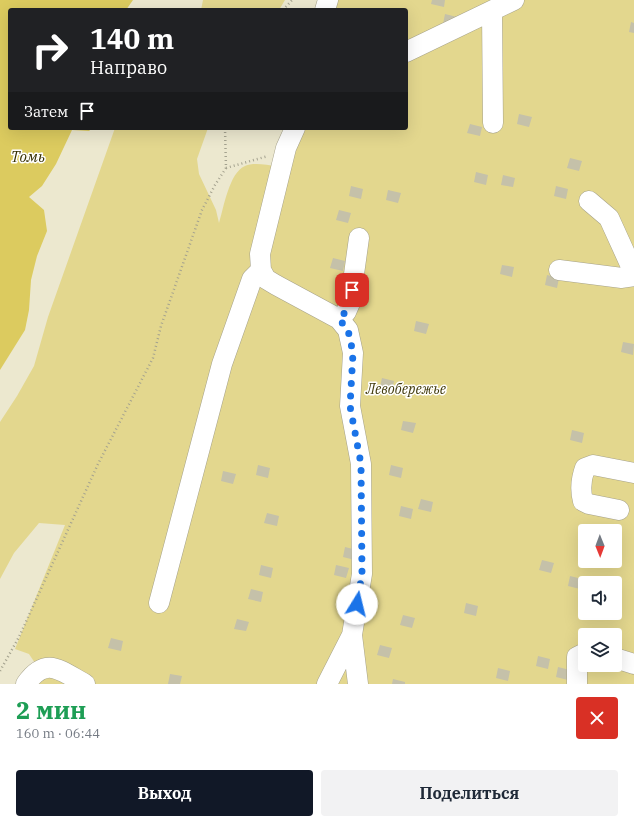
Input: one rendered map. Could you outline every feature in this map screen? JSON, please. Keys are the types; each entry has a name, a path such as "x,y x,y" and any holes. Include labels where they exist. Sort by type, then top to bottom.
{"street":[{"path":"408,51 514,0"},
{"path":"492,11 493,123"},
{"path":"294,130 286,148 261,248 261,270 266,279 339,319 348,330 353,353 350,406 361,464 362,574 352,635 358,684"},
{"path":"589,201 609,218 634,273"},
{"path":"339,319 346,312 350,303 359,238"},
{"path":"159,603 222,364 252,279 261,270"},
{"path":"560,270 622,278 634,276"},
{"path":"619,510 589,504 583,501 581,494 582,476 585,468 592,465 634,473"},
{"path":"327,684 352,635"},
{"path":"577,684 578,656"},
{"path":"622,660 634,664"},
{"path":"26,684 31,676 40,668 53,667 85,684"}],"path":[{"path":"285,8 292,0"},
{"path":"0,671 19,637 98,464 153,358 161,326 202,210 226,168 225,130"},
{"path":"226,168 266,156 286,148"}],"green space":[{"path":"203,0 285,0 280,8 201,8"},
{"name":"Левобережье","path":"338,0 634,0 634,684 19,684 39,669 29,654 15,649 65,525 39,523 14,553 0,579 0,422 34,366 48,317 114,130 207,130 197,159 199,174 216,210 219,223 231,183 239,170 248,165 260,164 276,166 289,130 408,130 408,8 334,8"}],"water":[{"name":"Томь","path":"0,0 133,0 127,8 8,8 8,130 72,130 56,164 42,186 29,197 44,210 47,231 37,256 31,280 29,310 25,330 0,370"}],"building":[{"path":"432,0 445,0 444,7 431,4"},
{"path":"445,14 457,17 443,24"},
{"path":"631,22 634,23 634,33 629,32"},
{"path":"519,114 532,117 529,127 517,124"},
{"path":"470,124 482,127 480,136 467,133"},
{"path":"570,158 582,161 579,171 567,168"},
{"path":"476,172 488,175 486,185 474,182"},
{"path":"503,175 515,178 513,187 501,185"},
{"path":"351,186 363,189 361,199 349,196"},
{"path":"556,186 568,189 566,199 554,196"},
{"path":"388,190 401,193 398,203 386,200"},
{"path":"339,210 351,213 348,223 336,220"},
{"path":"333,258 345,261 343,271 330,268"},
{"path":"502,265 514,267 512,277 500,274"},
{"path":"547,275 559,278 557,288 545,285"},
{"path":"416,321 429,324 426,334 414,331"},
{"path":"623,342 634,344 633,355 621,352"},
{"path":"382,378 394,381 392,390 380,387"},
{"path":"403,421 416,423 413,433 401,430"},
{"path":"572,430 584,433 582,443 570,440"},
{"path":"258,465 270,468 268,478 256,475"},
{"path":"391,465 403,468 401,478 389,475"},
{"path":"223,471 236,474 233,484 221,481"},
{"path":"421,499 433,502 431,512 418,509"},
{"path":"401,506 413,509 411,519 399,516"},
{"path":"267,513 279,516 277,526 264,523"},
{"path":"345,547 357,550 355,560 343,557"},
{"path":"542,560 554,563 551,573 539,570"},
{"path":"261,565 273,568 271,578 259,575"},
{"path":"336,565 349,568 346,578 334,575"},
{"path":"570,576 578,578 578,588 568,586"},
{"path":"251,589 263,592 261,602 248,599"},
{"path":"466,603 478,606 476,616 464,613"},
{"path":"403,615 415,618 412,628 400,625"},
{"path":"237,619 249,622 246,631 234,629"},
{"path":"111,638 123,641 121,651 108,648"},
{"path":"380,645 392,648 389,658 377,655"},
{"path":"538,656 550,659 548,669 536,666"},
{"path":"558,667 570,670 568,680 556,677"},
{"path":"498,668 510,671 508,681 496,678"},
{"path":"170,674 182,676 180,684 168,684"},
{"path":"393,679 405,682 405,684 392,684"}],"route":[{"path":"352,290 350,303 346,312 339,319 348,330 353,353 350,406 361,464 362,574 357,604"}]}
